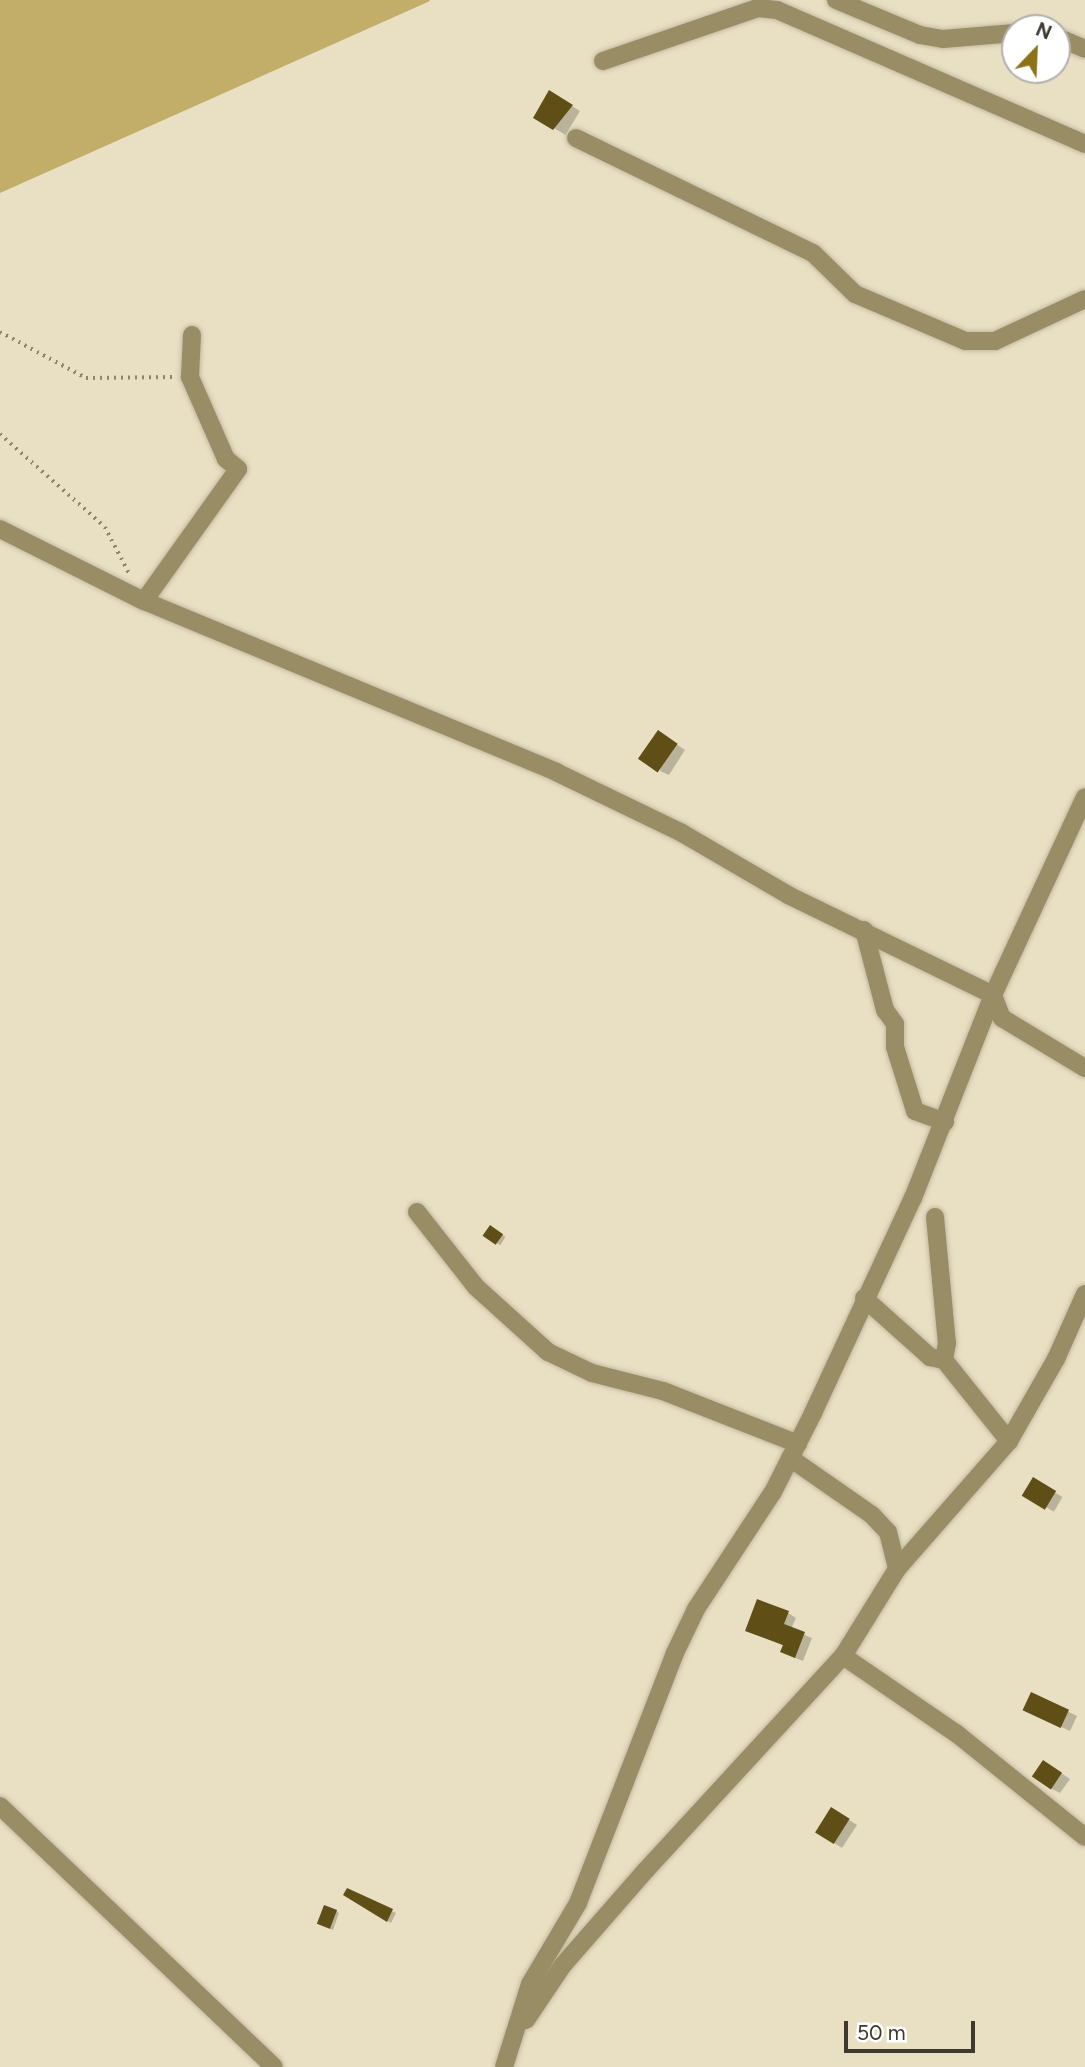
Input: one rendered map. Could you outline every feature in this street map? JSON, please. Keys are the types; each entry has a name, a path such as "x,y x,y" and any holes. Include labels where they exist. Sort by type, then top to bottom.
{"street":[{"path":"836,0 920,35 943,39 1001,34"},
{"path":"603,61 758,8 777,10 1085,144"},
{"path":"576,138 813,253 855,294 965,341 995,341 1085,299"},
{"path":"144,601 238,469 226,459 190,377 192,335"},
{"path":"0,529 144,601 565,775 682,833 788,895 993,995 1002,1018 1085,1068"},
{"path":"504,2067 530,1984 578,1903 690,1620 794,1451 945,1122 993,995 1085,797"},
{"path":"864,930 884,1010 895,1024 895,1047 915,1111 945,1122"},
{"path":"417,1212 476,1287 548,1352 592,1373 663,1391 794,1451 872,1515 891,1539 897,1569"},
{"path":"935,1217 947,1343 944,1360"},
{"path":"517,2031 563,1965 843,1656 897,1569 1009,1441 1056,1359 1085,1294"},
{"path":"864,1298 930,1357 944,1360 1009,1441"},
{"path":"843,1656 957,1734 1085,1837"},
{"path":"0,1806 274,2067"}],"path":[{"path":"0,332 86,378 190,377"},
{"path":"0,434 105,527 144,601"}],"shaded area":[{"path":"0,0 429,0 430,1 0,193"}],"building":[{"path":"549,90 573,105 553,130 533,118"},
{"path":"658,730 678,744 658,772 638,759"},
{"path":"490,1225 503,1234 496,1245 483,1236"},
{"path":"1033,1477 1056,1491 1045,1510 1022,1496"},
{"path":"757,1599 789,1611 784,1624 805,1632 795,1658 780,1652 783,1645 745,1631"},
{"path":"1031,1692 1069,1710 1061,1728 1023,1710"},
{"path":"1043,1760 1062,1773 1051,1789 1032,1777"},
{"path":"831,1807 850,1819 834,1844 815,1832"},
{"path":"347,1888 393,1909 387,1922 343,1895"},
{"path":"324,1905 337,1910 330,1929 317,1924"}]}
